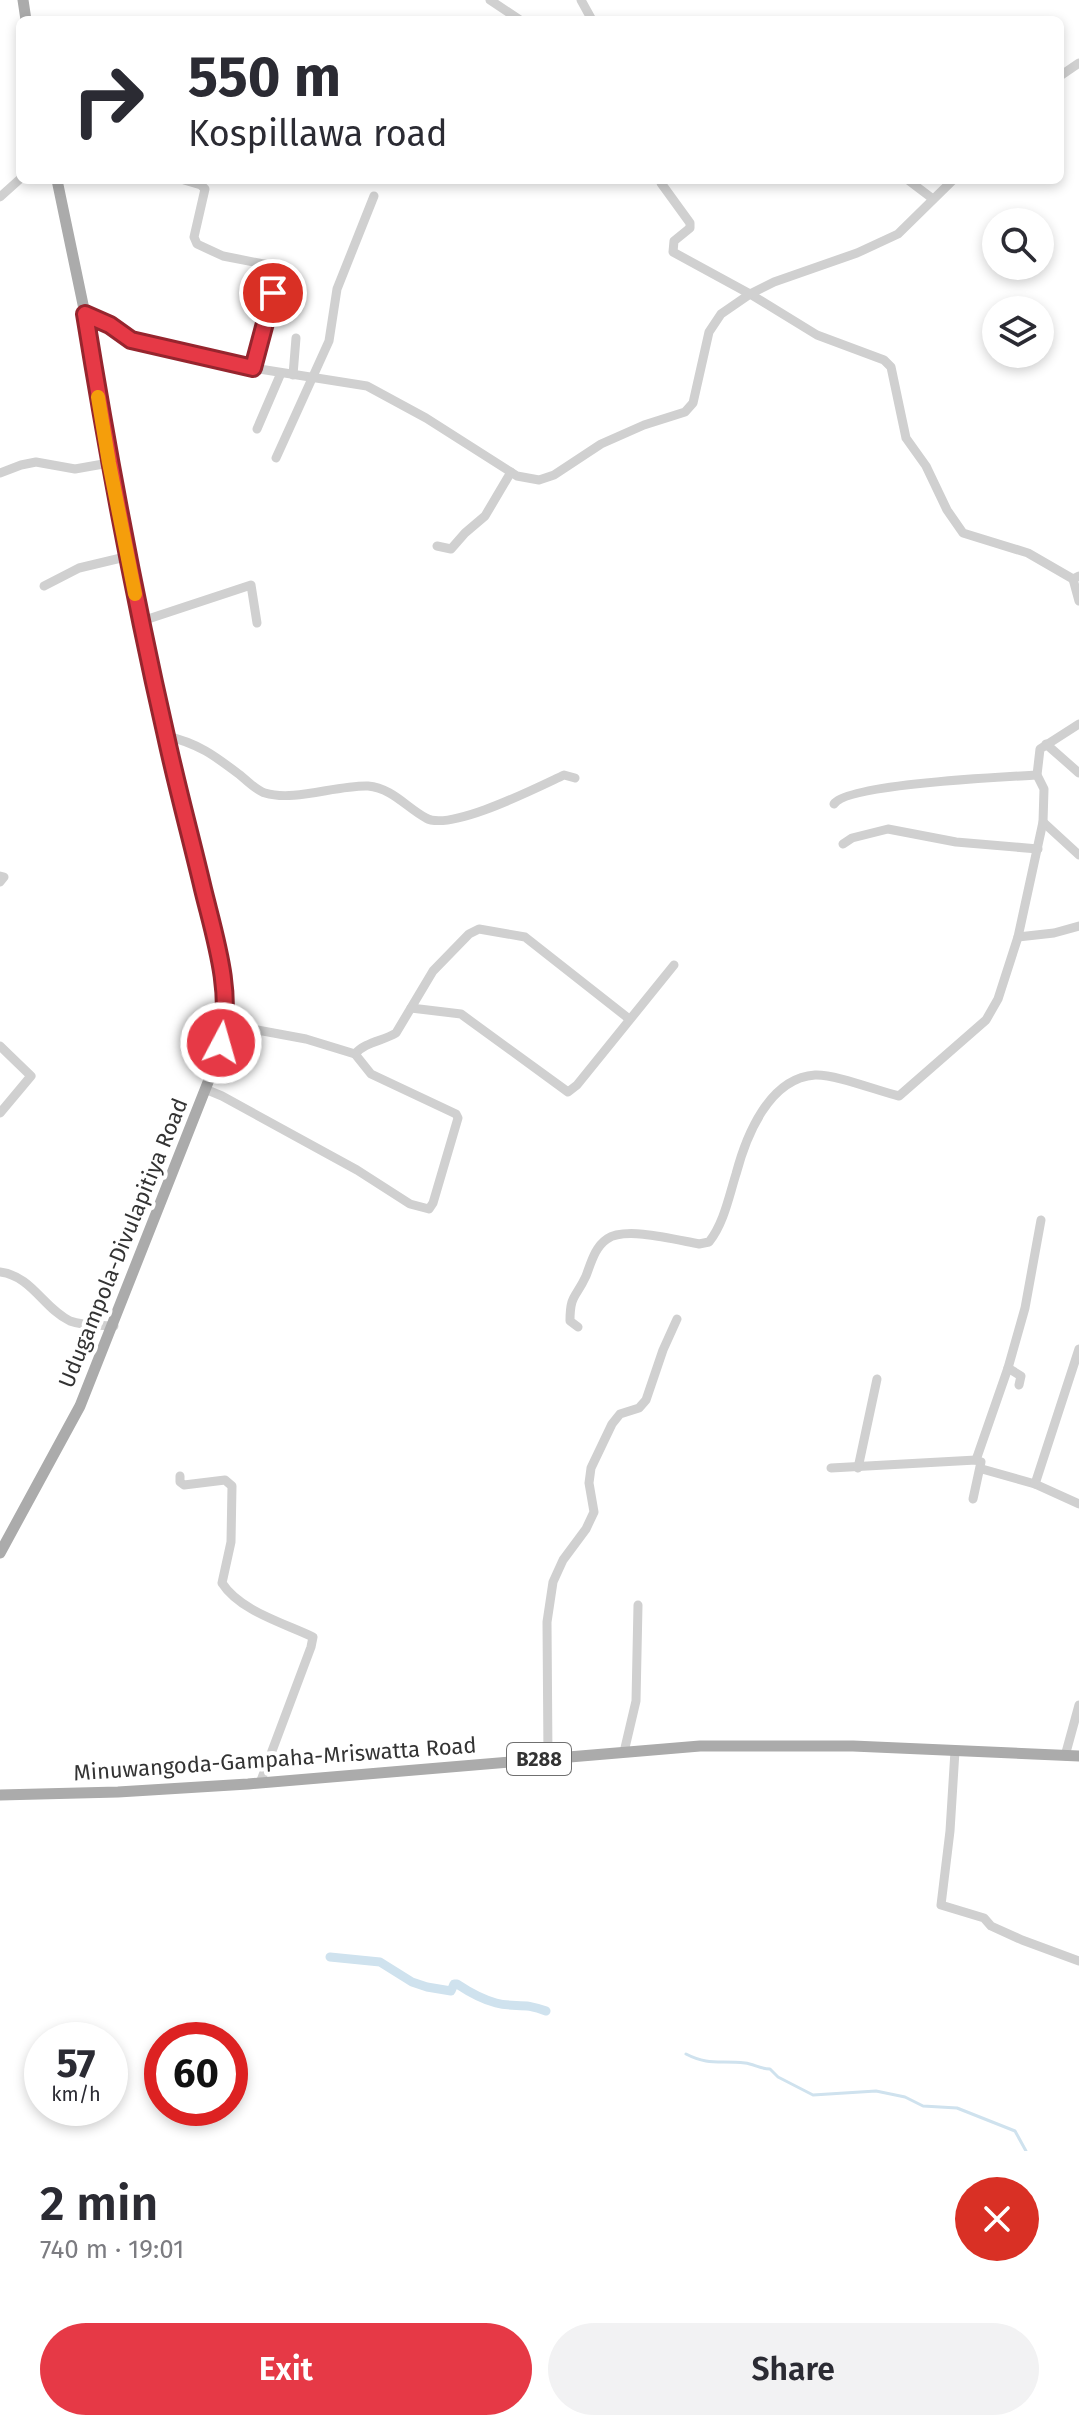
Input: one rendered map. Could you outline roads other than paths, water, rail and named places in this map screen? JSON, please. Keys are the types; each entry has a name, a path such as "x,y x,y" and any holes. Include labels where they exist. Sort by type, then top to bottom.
{"main road":[{"name":"Udugampola-Divulapitiya Road","path":"0,1553 80,1406 216,1062 225,1024 225,994 217,947 127,559 63,184"},
{"name":"Minuwangoda-Gampaha-Mriswatta Road","path":"0,1795 118,1792 260,1783 700,1746 853,1746 1079,1756"}],"street":[{"path":"493,1 514,16"},
{"path":"0,197 16,183"},
{"path":"198,184 205,189 194,237 197,244 223,256 274,266 279,272 253,368"},
{"path":"662,184 690,223 690,228 674,241 673,252 817,335 884,360 891,367 894,377 906,438 926,466 947,510 963,533 1028,553 1076,578 1079,601"},
{"path":"913,184 933,199"},
{"path":"85,314 110,325 131,340 253,368 367,386 426,418 517,476 539,480 554,475 601,444 644,425 685,412 693,403 709,332 721,314 774,282 857,253 898,234 949,184"},
{"path":"276,458 329,341 337,289 374,196"},
{"path":"293,375 296,338"},
{"path":"257,429 281,373"},
{"path":"0,473 36,462 75,469 109,463"},
{"path":"437,546 451,549 485,516 511,472"},
{"path":"44,586 79,568 127,559"},
{"path":"142,621 251,585 257,623"},
{"path":"578,1327 570,1321 570,1302 584,1280 595,1252 608,1238 626,1233 699,1244 709,1242 717,1233 745,1140 773,1097 797,1078 818,1075 899,1096 986,1020 998,999 1018,937 1038,849 1044,789 1037,775 1040,749 1079,724"},
{"path":"166,736 195,744 264,793 290,795 338,787 373,786 402,799 428,820 441,822 478,813 564,775 575,778"},
{"path":"1046,744 1079,773"},
{"path":"834,804 844,796 876,788 1037,775"},
{"path":"1043,822 1079,855"},
{"path":"843,844 852,838 888,829 956,842 1038,849"},
{"path":"0,876 4,877 0,882"},
{"path":"1018,937 1054,933 1079,926"},
{"path":"355,1054 361,1047 396,1033 433,971 469,934 479,929 525,937 628,1018"},
{"path":"411,1008 461,1014 568,1092 577,1085 628,1018 674,965"},
{"path":"205,1089 357,1170 410,1204 429,1209 433,1203 458,1118 456,1114 371,1074 355,1054 306,1039 225,1024"},
{"path":"0,1046 31,1076 0,1113"},
{"path":"973,1499 979,1465 1025,1308 1041,1220"},
{"path":"0,1272 15,1274 39,1293 58,1314 74,1323 114,1326"},
{"path":"548,1758 547,1622 553,1582 563,1560 586,1529 594,1512 589,1483 591,1468 620,1414 639,1408 646,1400 677,1319"},
{"path":"1035,1484 1079,1349"},
{"path":"1008,1368 1021,1376 1019,1385"},
{"path":"858,1468 877,1379"},
{"path":"831,1468 979,1465 1035,1484 1079,1504"},
{"path":"180,1476 180,1482 184,1485 225,1480 232,1486 231,1542 222,1583 228,1592 244,1604 313,1637 260,1783"},
{"path":"624,1752 636,1701 638,1605"},
{"path":"1065,1756 1079,1705"},
{"path":"955,1751 941,1905 984,1918 991,1926 1079,1961"}],"waterway":[{"path":"330,1957 380,1962 412,1982 427,1987 451,1991 457,1984 491,2001 546,2011"},
{"path":"686,2054 708,2061 745,2063 770,2069 778,2077 813,2095 876,2091 905,2097 923,2106 957,2108 1015,2131 1026,2151"}]}
